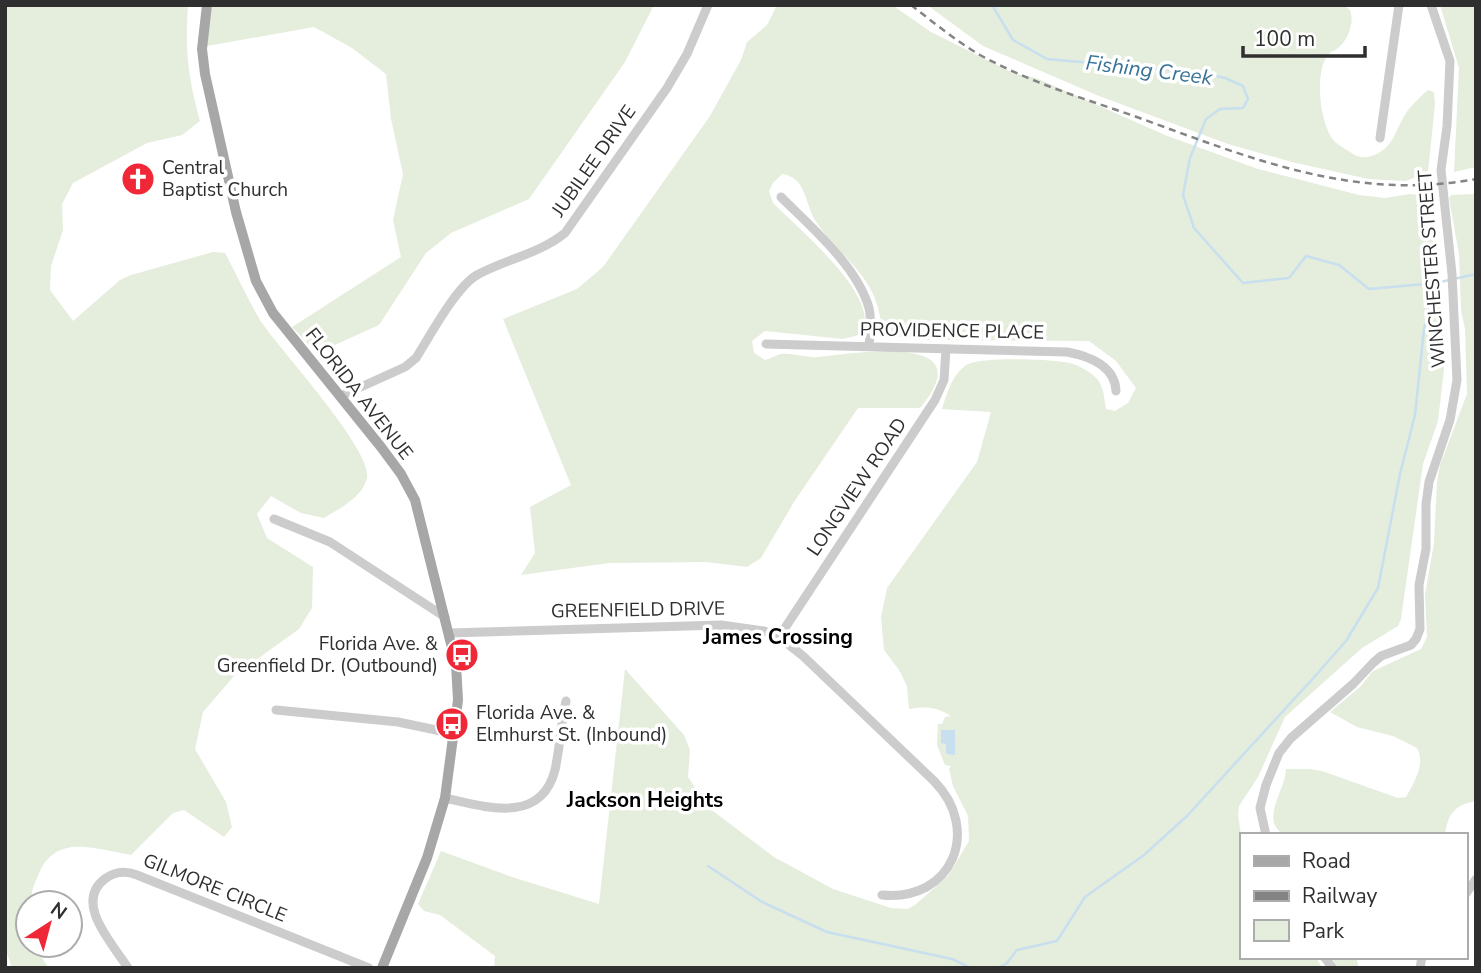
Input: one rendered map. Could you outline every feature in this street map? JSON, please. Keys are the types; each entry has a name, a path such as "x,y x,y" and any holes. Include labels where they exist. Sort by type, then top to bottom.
{"main road":[{"name":"FLORIDA AVENUE","path":"207,5 201,49 205,74 236,212 256,281 274,313 401,474 415,500 450,633 458,700 445,798 427,858 382,968"}],"street":[{"name":"JUBILEE DRIVE","path":"341,396 405,367 416,358 463,286 477,275 550,245 565,233 667,88 687,54 708,5"},
{"path":"1380,138 1399,5"},
{"name":"WINCHESTER STREET","path":"1266,833 1260,808 1279,752 1381,656 1410,645 1420,629 1419,585 1426,549 1429,482 1456,396 1453,279 1441,170 1447,126 1450,61 1431,5"},
{"path":"780,197 831,248 862,291 870,311 869,346"},
{"name":"PROVIDENCE PLACE","path":"766,344 1044,350 1074,353 1088,357 1105,368 1114,377 1116,391"},
{"name":"LONGVIEW ROAD","path":"779,637 935,400 944,380 946,349"},
{"path":"274,519 330,542 445,617"},
{"name":"GREENFIELD DRIVE","path":"450,633 721,625 764,631 779,637 803,656 934,781 954,809 957,842 953,857 942,875 916,893 898,897 882,895"},
{"path":"445,798 506,809 521,807 540,796 548,787 555,769 566,701"},
{"path":"276,710 398,722 455,734"},
{"name":"GILMORE CIRCLE","path":"128,968 97,921 93,905 94,894 100,884 109,876 120,872 137,875 369,968"}],"green space":[{"path":"5,5 188,5 188,64 200,121 182,135 147,143 73,183 62,204 63,230 51,266 50,290 73,321 120,280 131,275 213,252 225,253 260,320 341,423 355,445 365,464 367,478 355,497 324,518 301,513 271,496 257,514 267,538 313,567 312,608 299,629 234,676 203,712 195,749 226,802 232,827 224,837 184,810 173,813 131,855 80,847 57,852 40,871 33,889 14,889 14,959 43,959 49,968 12,968 5,948"},
{"path":"212,5 654,5 625,62 529,199 451,233 426,253 379,325 317,353 292,327 401,257 393,220 403,174 391,119 386,74 352,48 314,27 207,46 208,19"},
{"path":"777,5 892,5 931,32 1013,73 1036,78 1165,135 1258,169 1359,195 1385,198 1410,194 1428,196 1433,204 1444,369 1438,421 1423,464 1401,619 1398,626 1362,648 1285,717 1258,777 1239,806 1240,959 1317,959 1322,968 494,968 495,956 440,915 424,911 418,904 441,851 599,904 625,669 684,735 690,750 688,777 709,808 774,857 833,889 891,908 907,909 948,876 969,841 968,816 953,786 949,769 951,766 945,765 937,745 938,724 942,724 945,717 951,716 931,708 909,709 907,686 884,650 881,617 887,588 977,462 991,412 942,409 956,375 965,366 984,361 1035,360 1073,364 1099,381 1106,409 1115,411 1128,403 1136,388 1116,361 1089,341 932,340 883,335 876,303 866,282 815,220 800,185 790,176 782,174 769,191 773,203 842,274 862,305 865,322 859,335 843,339 765,331 752,341 754,353 765,360 781,354 819,357 885,351 908,352 926,357 937,367 936,384 920,408 858,408 794,502 761,558 747,567 706,562 609,563 521,575 535,553 530,507 571,485 503,319 577,289 603,267 710,116 741,60 747,42 767,25"},
{"path":"927,5 1344,5 1350,10 1350,30 1342,45 1329,54 1321,72 1322,112 1330,135 1335,142 1357,156 1368,157 1376,154 1390,144 1405,114 1414,103 1428,90 1434,92 1428,172 1406,181 1368,179 1228,144 1099,96 983,46"},
{"path":"1440,5 1476,5 1476,167 1454,172 1459,68"},
{"path":"1476,194 1476,801 1462,805 1453,812 1445,833 1282,833 1277,829 1273,814 1286,769 1322,771 1398,798 1406,797 1420,766 1417,748 1393,736 1357,727 1330,712 1360,687 1373,671 1421,649 1427,637 1425,595 1434,543 1437,482 1440,465 1467,394 1459,254 1449,198 1451,195"},
{"path":"1332,959 1357,959 1359,968 1339,968"}],"water":[{"path":"941,730 955,730 955,755 946,754 946,744 941,743"}],"waterway":[{"name":"Fishing Creek","path":"992,5 1013,40 1047,59 1203,73 1243,86 1248,99 1243,108 1220,109 1206,119 1190,158 1183,195 1194,228 1243,283 1289,278 1306,256 1339,265 1369,289 1436,283 1476,274"},
{"path":"998,968 1007,963 1017,950 1057,941 1085,897 1144,855 1187,816 1346,641 1378,588 1400,474 1415,415 1424,329 1436,283"},
{"path":"708,866 762,902 827,932 952,959 971,968"}],"railway":[{"path":"911,5 971,50 1017,73 1075,96 1260,160 1301,172 1386,185 1430,185 1476,179"}],"place":[{"name":"Central Baptist Church","path":"138,179"},
{"name":"Florida Ave. & Greenfield Dr. (Outbound)","path":"462,655"},
{"name":"Florida Ave. & Elmhurst St. (Inbound)","path":"452,724"}],"district":[{"name":"James Crossing","path":"778,637"},
{"name":"Jackson Heights","path":"645,800"}]}
